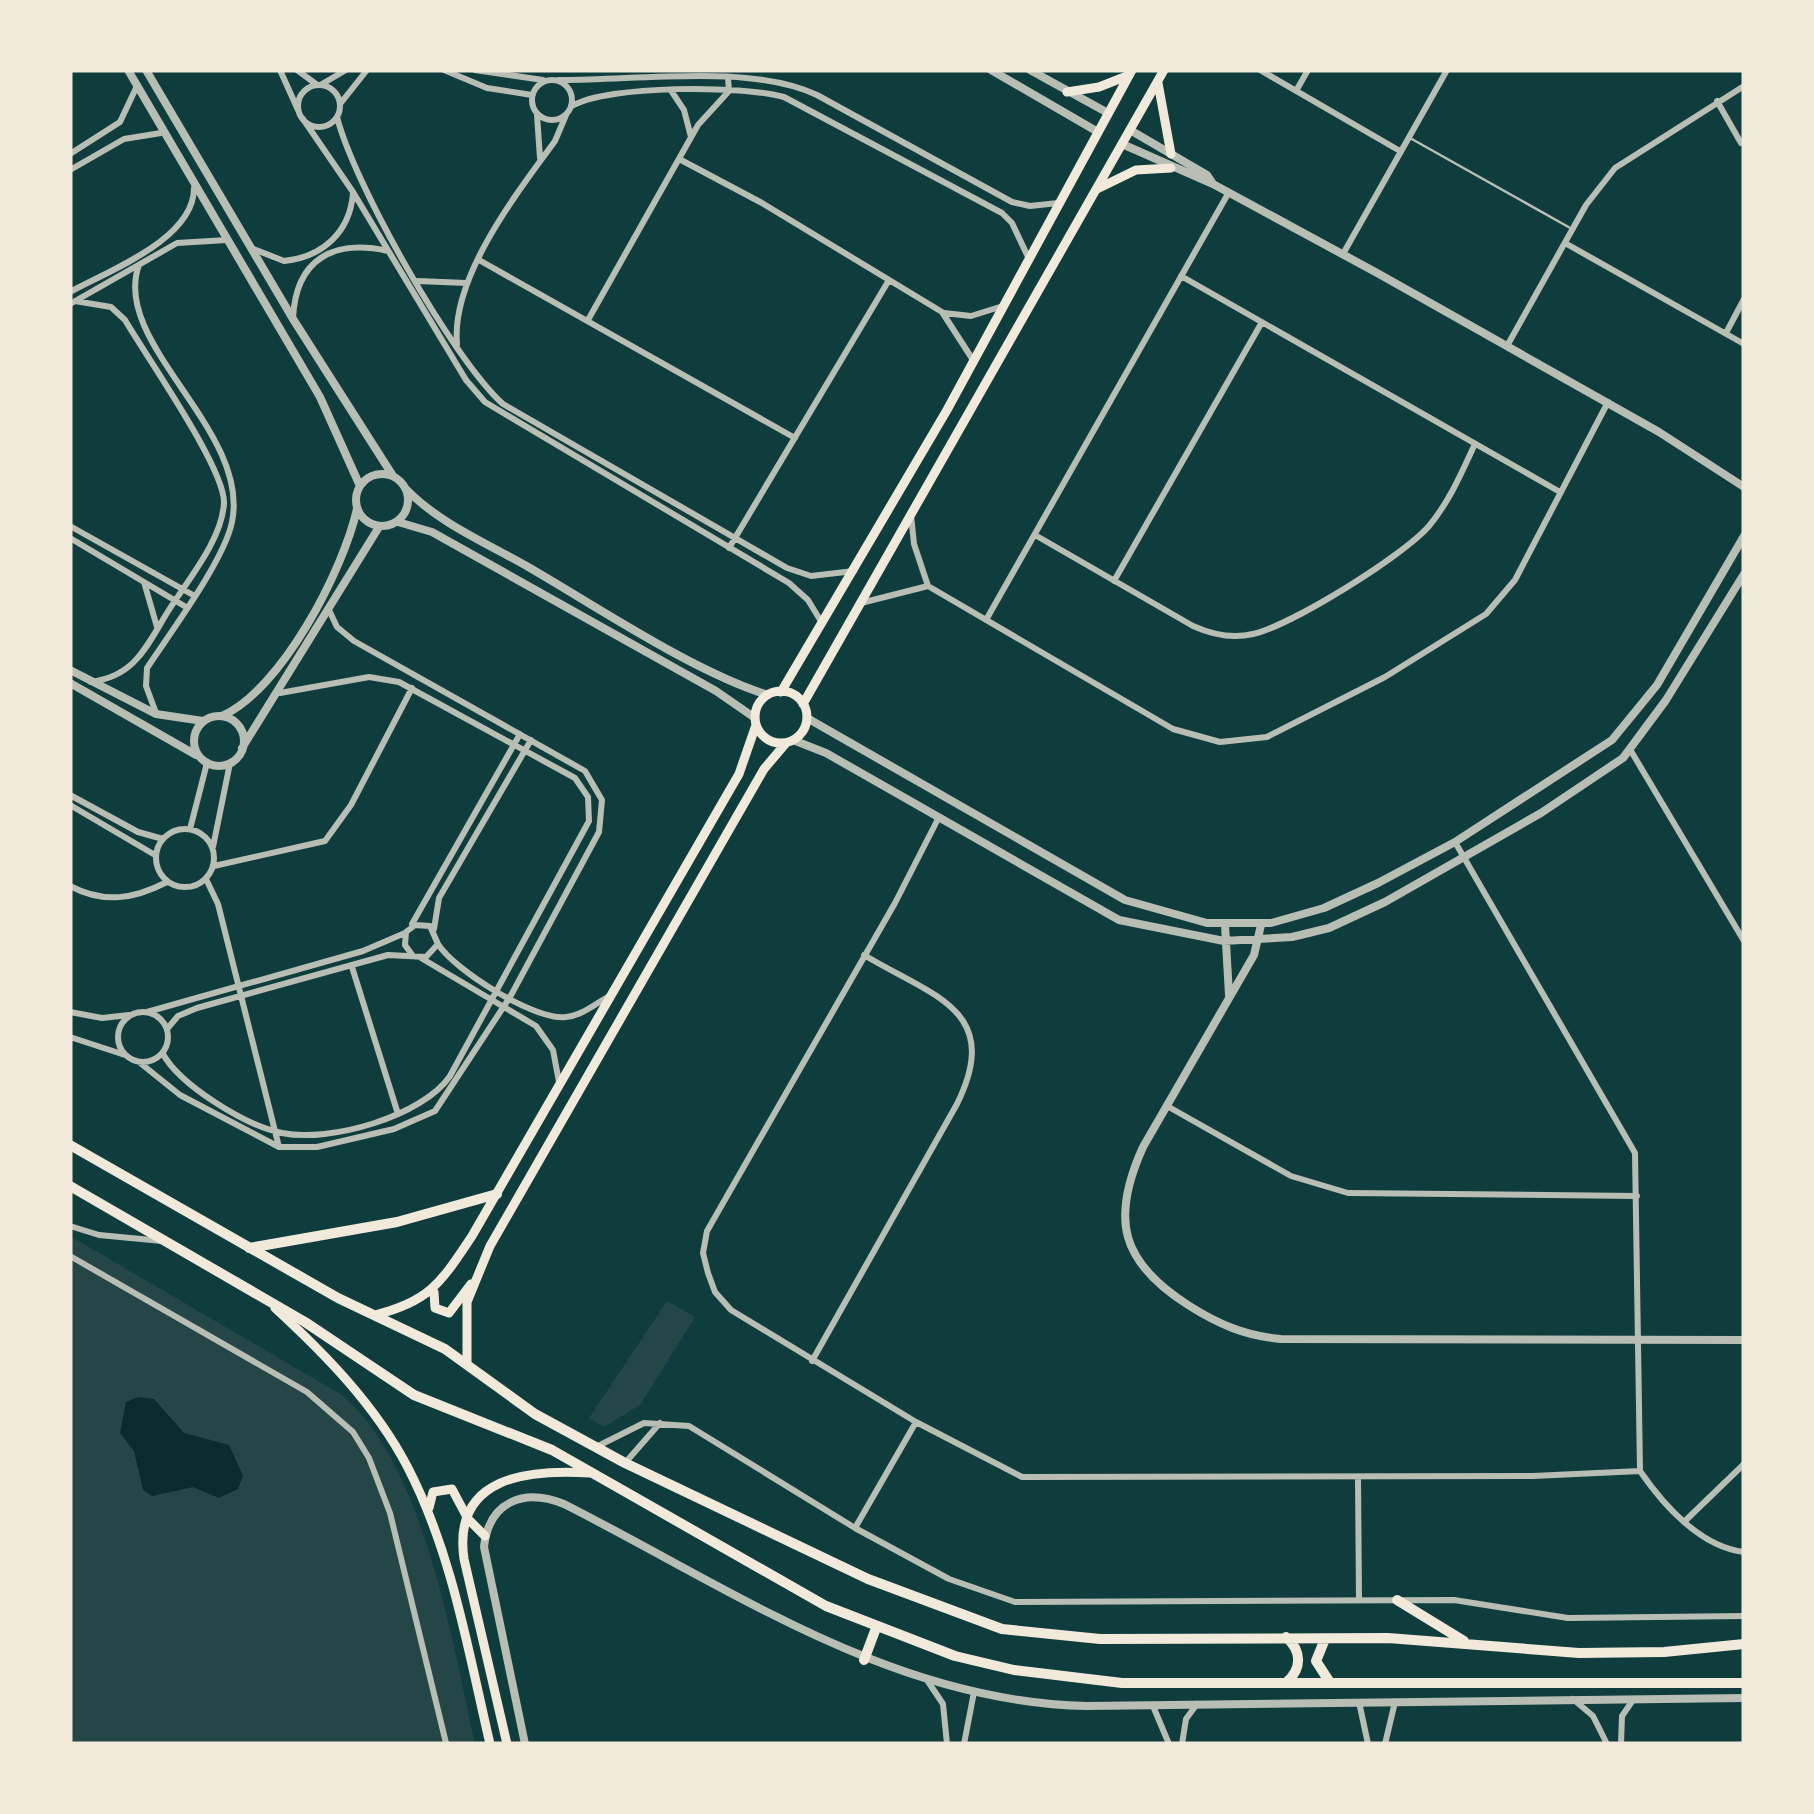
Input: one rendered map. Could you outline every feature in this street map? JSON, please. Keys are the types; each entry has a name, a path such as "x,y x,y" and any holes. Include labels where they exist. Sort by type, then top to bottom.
{"main road":[{"path":"466,1362 464,1320 475,1282 498,1231 752,790 789,741 803,731 803,704 1164,70"},
{"path":"1067,92 1100,87 1131,72"},
{"path":"781,692 974,361 1131,72"},
{"path":"1158,82 1171,154"},
{"path":"1095,191 1136,170 1171,168"},
{"path":"375,1315 412,1304 436,1289 497,1194 558,1082 739,774 758,705 768,695 781,692 803,704"},
{"path":"756,722 764,737 789,741"},
{"path":"70,1146 248,1248 466,1362 535,1414 596,1448 868,1580 1002,1630 1100,1639 1325,1638 1469,1644 1579,1654 1664,1652 1744,1644"},
{"path":"70,1186 266,1299 414,1395 532,1440 826,1606 876,1628 978,1662 1068,1678 1141,1683 1742,1683"},
{"path":"248,1248 397,1222 497,1194"},
{"path":"436,1289 435,1308 449,1312 475,1282"},
{"path":"266,1299 365,1404 407,1465 429,1511 456,1598 490,1744"},
{"path":"507,1744 464,1559 468,1519 484,1494 510,1477 537,1471 591,1473"},
{"path":"429,1511 433,1492 448,1488 458,1494 468,1519 485,1536"},
{"path":"1397,1600 1469,1644"},
{"path":"864,1660 876,1628"},
{"path":"1286,1637 1298,1656 1295,1674 1287,1682"},
{"path":"1325,1638 1316,1661 1330,1681"}],"street":[{"path":"70,670 156,714 203,721 250,701 276,670 329,581 357,509 360,486 320,397 128,70"},
{"path":"146,70 293,319 393,476 442,517 556,584 722,676 768,695"},
{"path":"280,70 302,116 353,192 466,380 494,411 799,590 822,625"},
{"path":"297,70 318,85 330,88 340,104"},
{"path":"302,116 304,92 346,70"},
{"path":"367,70 340,104 337,117 352,167 476,377 503,404 799,573 822,576 855,571"},
{"path":"444,70 487,88 532,95 553,80"},
{"path":"475,70 553,80 760,78 804,89 998,195 1030,206 1060,202"},
{"path":"991,70 1098,132"},
{"path":"1260,70 1400,151"},
{"path":"1296,91 1308,70"},
{"path":"1343,254 1446,70"},
{"path":"1032,71 1108,113"},
{"path":"588,320 705,115 728,91 728,78"},
{"path":"553,80 570,90 572,106"},
{"path":"1507,346 1572,229 1615,168 1744,86"},
{"path":"70,154 114,128 136,88"},
{"path":"458,347 457,312 466,283 479,260 572,106 605,94 756,91 796,101 991,208 1012,223 1029,258"},
{"path":"672,92 684,110 692,139"},
{"path":"532,95 540,160"},
{"path":"1717,101 1741,143"},
{"path":"537,114 551,121 566,115"},
{"path":"302,116 317,126 337,117"},
{"path":"1130,130 1207,175 1213,184"},
{"path":"70,170 124,139 162,133"},
{"path":"1122,144 1213,184 1343,254 1608,402 1744,487"},
{"path":"680,160 762,202 942,312 971,316 1003,306"},
{"path":"70,292 179,227 191,210 194,188"},
{"path":"250,247 284,260 324,246 345,228 353,192"},
{"path":"986,620 1228,192"},
{"path":"991,208 998,195"},
{"path":"72,302 186,240 226,240"},
{"path":"1565,242 1744,344"},
{"path":"293,319 298,281 314,263 352,246 388,251"},
{"path":"479,260 794,438"},
{"path":"138,265 134,304 218,448 234,490 230,532 147,668 146,686 156,714"},
{"path":"102,274 108,282"},
{"path":"1182,276 1560,492"},
{"path":"729,548 889,280"},
{"path":"418,281 466,283"},
{"path":"1726,333 1744,299"},
{"path":"72,302 101,304 119,312 218,478 224,503 221,516 182,589 128,670 91,682"},
{"path":"942,312 974,361"},
{"path":"1114,581 1262,322"},
{"path":"911,515 914,544 928,586 1104,693 1173,729 1220,742 1267,738 1385,677 1486,614 1515,580 1608,402"},
{"path":"1035,535 1212,634 1250,635 1269,629 1413,543 1446,503 1474,446"},
{"path":"360,486 374,475 393,476"},
{"path":"398,522 408,507 407,490"},
{"path":"357,509 369,524 378,527 398,522 432,532 716,691 756,722"},
{"path":"70,526 193,596"},
{"path":"70,886 97,897 121,898 167,882 187,888 206,880 214,866 213,848 230,763 280,693 378,527"},
{"path":"806,718 1093,884 1168,916 1224,925 1261,924 1355,895 1454,842 1602,748 1622,731 1657,684 1744,536"},
{"path":"70,538 186,607"},
{"path":"789,741 826,753 1119,920 1224,941 1259,941 1329,928 1464,858 1614,764 1633,748 1744,574"},
{"path":"144,580 154,604 157,629"},
{"path":"860,604 928,586"},
{"path":"70,1037 139,1062 180,1095 279,1147 316,1147 394,1129 435,1110 504,1007 599,832 604,810 599,789 585,771 344,634 329,610"},
{"path":"280,693 368,676 412,688 575,778 588,797 588,821 570,861 440,1090 424,1104 324,1133 278,1133 182,1080 162,1054 167,1029 186,1012 388,955 431,954 438,944"},
{"path":"70,683 203,760 230,763"},
{"path":"214,866 325,840 351,805 412,688"},
{"path":"222,716 240,728 242,748"},
{"path":"190,829 203,760 194,743 203,721"},
{"path":"1622,731 1744,941"},
{"path":"520,734 408,930 405,945 546,1037 558,1082"},
{"path":"531,740 440,898 434,930 438,944 456,966 557,1018 581,1013 608,996"},
{"path":"1602,748 1614,764"},
{"path":"70,795 138,832 162,839"},
{"path":"70,805 156,856"},
{"path":"939,817 732,1184 704,1243 704,1263 722,1301 916,1422 1001,1468 1034,1479 1358,1478 1640,1471"},
{"path":"167,882 158,870 156,856 162,839 175,830 190,829 204,836 213,848"},
{"path":"1454,842 1635,1152 1640,1471 1685,1521 1719,1548 1744,1552"},
{"path":"206,880 218,904 279,1147"},
{"path":"70,1012 102,1018 147,1012 363,951 420,924 434,930"},
{"path":"1261,924 1259,941 1229,1000 1143,1146 1130,1180 1128,1241 1138,1264 1154,1283 1210,1319 1244,1334 1281,1339 1744,1340"},
{"path":"1224,925 1229,1000"},
{"path":"812,1360 956,1104 974,1060 973,1040 960,1015 864,955"},
{"path":"352,967 398,1114"},
{"path":"147,1012 160,1018 167,1029"},
{"path":"125,1055 118,1034 130,1015"},
{"path":"139,1062 162,1054"},
{"path":"1167,1106 1292,1176 1348,1193 1637,1196"},
{"path":"70,1226 114,1238 164,1241"},
{"path":"70,1256 307,1392 353,1432 369,1458 390,1513 445,1744"},
{"path":"626,1463 642,1439 663,1421"},
{"path":"596,1448 636,1425 663,1421 704,1434 855,1528 949,1579 1014,1602 1359,1598 1476,1601 1584,1619 1744,1616"},
{"path":"855,1528 916,1422"},
{"path":"1685,1521 1744,1464"},
{"path":"1358,1478 1359,1598"},
{"path":"525,1744 484,1558 485,1536 495,1515 513,1499 551,1499 864,1660 974,1692 1056,1705 1744,1698"},
{"path":"927,1680 946,1713 947,1744"},
{"path":"964,1744 974,1692"},
{"path":"1572,1698 1593,1716 1606,1744"},
{"path":"1621,1744 1622,1716 1634,1699"},
{"path":"1386,1744 1396,1700"},
{"path":"1359,1701 1368,1744"},
{"path":"1182,1744 1186,1718 1197,1704"},
{"path":"1152,1705 1169,1744"}],"lane":[{"path":"1408,137 1572,229"}],"shaded area":[{"path":"70,1236 342,1395 370,1426 394,1464 431,1557 475,1744 70,1744"},
{"path":"667,1301 695,1317 640,1405 604,1427 589,1418"},
{"path":"138,1397 154,1399 184,1433 229,1445 243,1476 238,1489 219,1498 193,1487 152,1496 143,1490 134,1451 120,1433 126,1402"}]}
